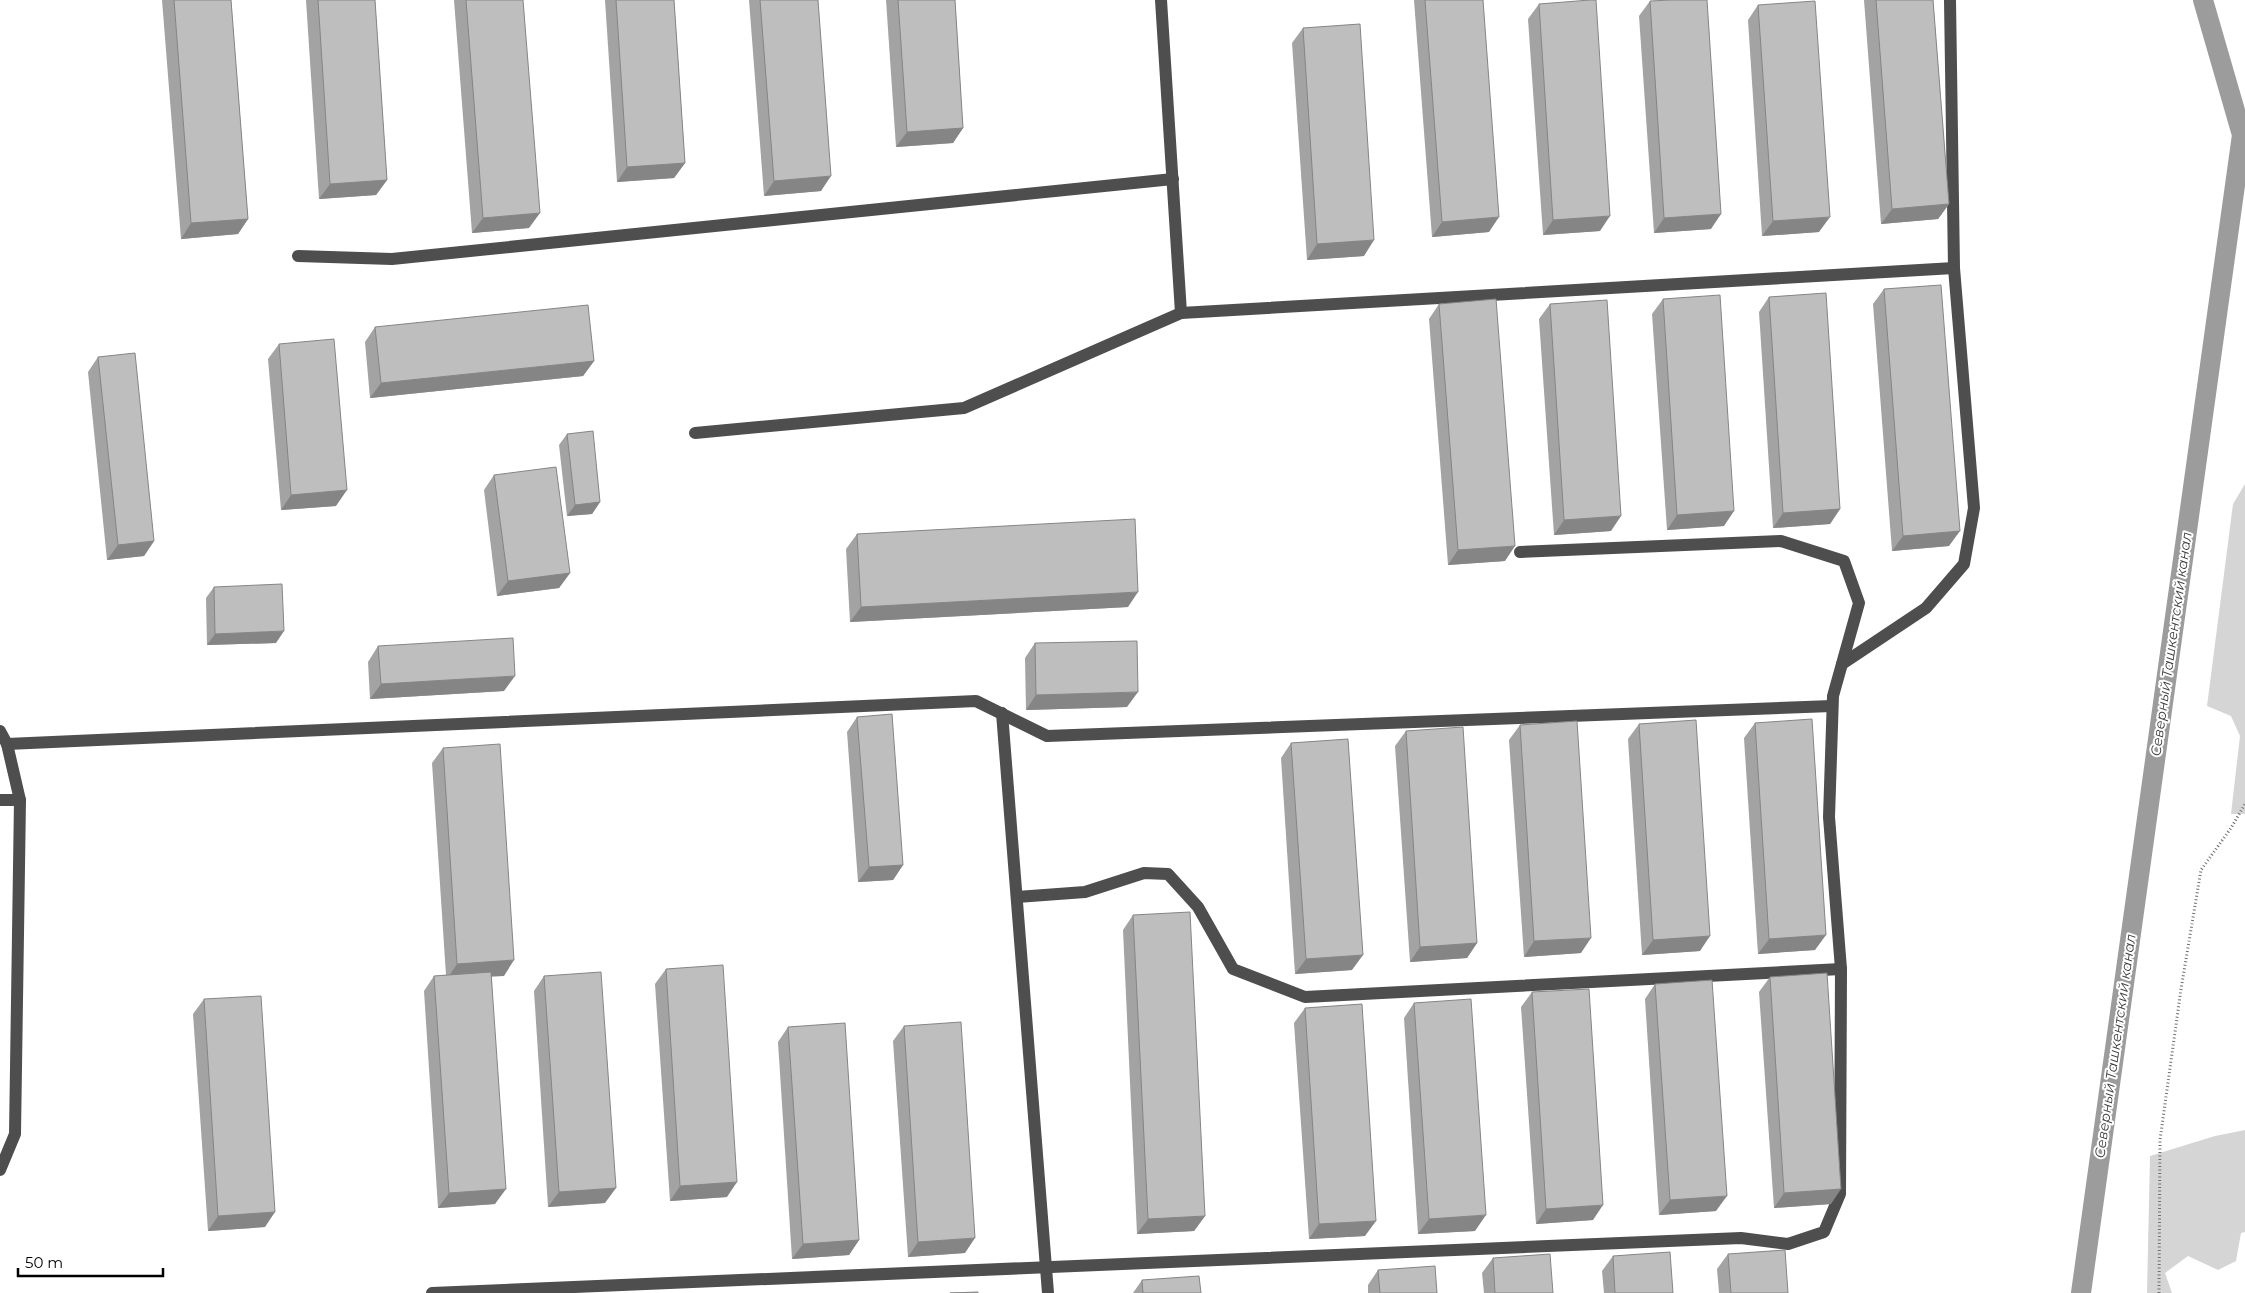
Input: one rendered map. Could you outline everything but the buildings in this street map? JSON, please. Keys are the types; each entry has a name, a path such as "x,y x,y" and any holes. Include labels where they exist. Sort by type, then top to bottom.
{"street":[{"path":"1162,0 1181,313"},
{"path":"1842,664 1926,608 1964,564 1974,508 1954,268 1950,0"},
{"path":"298,256 392,259 1173,179"},
{"path":"695,433 964,408 1181,313 1954,268"},
{"path":"432,1293 1741,1238 1788,1244 1824,1232 1840,1194 1841,969 1829,817 1832,706 1833,696 1859,603 1844,561 1781,541 1520,552"},
{"path":"7,744 976,701 1047,736 1832,706"},
{"path":"1002,713 1048,1293"},
{"path":"0,731 7,744 20,800 16,1134 0,1170"},
{"path":"0,800 20,800"},
{"path":"1017,896 1085,892 1144,872 1168,874 1198,907 1233,969 1305,997 1841,969"}],"path":[{"path":"2158,1293 2160,1140 2180,989 2201,870 2231,828 2245,804"}],"shaded area":[{"path":"2245,484 2245,814 2231,814 2240,736 2231,716 2207,706 2233,504"},
{"path":"2245,1130 2245,1232 2241,1233 2236,1261 2218,1270 2188,1256 2165,1273 2172,1293 2147,1293 2150,1156 2215,1136"}],"waterway":[{"name":"Северный Ташкентский канал","path":"2081,1293 2242,135 2203,0"}]}
